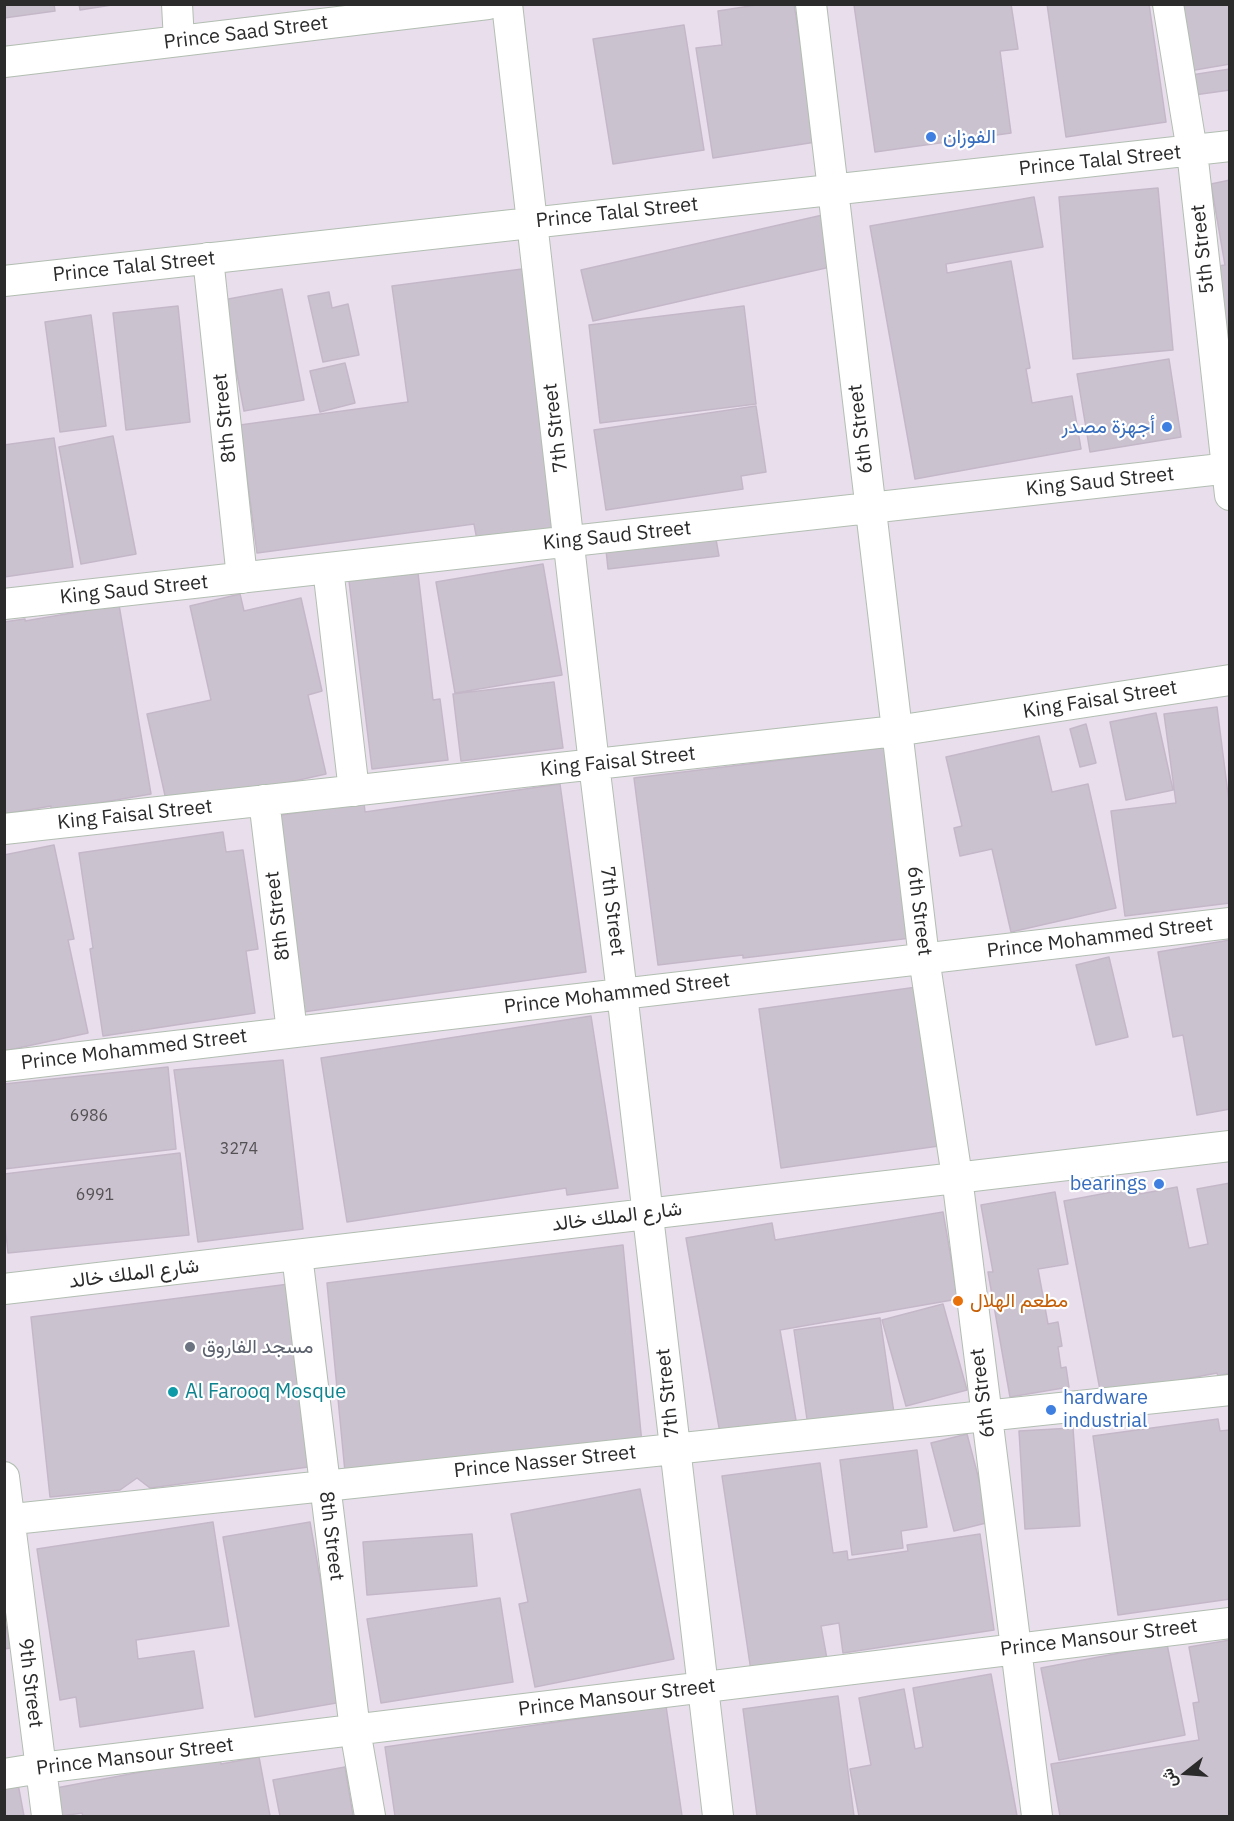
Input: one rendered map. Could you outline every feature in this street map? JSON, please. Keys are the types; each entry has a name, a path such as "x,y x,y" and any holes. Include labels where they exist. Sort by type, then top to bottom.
{"street":[{"path":"177,4 179,41"},
{"name":"Prince Saad Street","path":"4,62 488,4"},
{"name":"7th Street","path":"507,4 718,1816"},
{"name":"6th Street","path":"811,4 924,958 957,1177 1037,1816"},
{"name":"5th Street","path":"1168,4 1192,151 1229,477"},
{"name":"Prince Talal Street","path":"4,281 1230,146"},
{"name":"8th Street","path":"208,258 242,578"},
{"name":"King Saud Street","path":"4,604 871,507 1229,477"},
{"path":"328,568 354,790"},
{"name":"King Faisal Street","path":"4,829 896,731 1230,680"},
{"name":"8th Street","path":"264,800 291,1032"},
{"name":"Prince Mohammed Street","path":"4,1066 1230,923"},
{"name":"شارع الملك خالد","path":"4,1289 1230,1146"},
{"name":"8th Street","path":"297,1255 355,1730 370,1816"},
{"name":"Prince Nasser Street","path":"7,1520 1230,1390"},
{"name":"9th Street","path":"4,1477 7,1520 47,1816"},
{"name":"Prince Mansour Street","path":"4,1774 1230,1623"}],"building":[{"path":"4,4 54,4 55,11 4,18"},
{"path":"79,4 118,4 80,10"},
{"path":"763,4 794,4 816,142 713,158 696,48 722,45 718,11"},
{"path":"1011,4 1018,49 1000,51 1011,133 875,152 854,5"},
{"path":"1047,4 1149,4 1166,122 1066,137"},
{"path":"1177,4 1230,4 1230,64 1189,71"},
{"path":"684,25 704,150 613,164 593,39"},
{"path":"1230,69 1230,90 1194,95 1191,75"},
{"path":"1230,180 1230,374 1211,267 1225,265 1211,184"},
{"path":"1158,188 1173,350 1073,359 1059,197"},
{"path":"1034,197 1043,247 946,264 947,273 1011,261 1030,368 1026,369 1032,403 1072,396 1081,449 915,479 870,226"},
{"path":"827,214 839,265 593,321 581,270"},
{"path":"530,268 565,528 477,540 474,524 257,553 240,425 408,402 392,286"},
{"path":"282,289 304,400 244,411 223,300"},
{"path":"329,292 332,308 348,304 359,355 323,362 308,296"},
{"path":"178,306 190,422 126,430 113,313"},
{"path":"744,306 756,404 600,423 589,325"},
{"path":"91,315 106,426 60,432 45,322"},
{"path":"1169,359 1181,437 1090,452 1077,374"},
{"path":"345,363 355,403 320,412 310,371"},
{"path":"756,406 766,472 741,476 743,489 606,510 594,430"},
{"path":"113,436 136,554 81,564 59,447"},
{"path":"54,438 73,567 4,577 4,445"},
{"path":"715,534 719,556 608,569 606,550"},
{"path":"543,564 562,675 455,693 436,582"},
{"path":"418,573 433,700 440,699 448,760 372,769 349,581"},
{"path":"240,594 244,611 301,598 322,691 308,695 326,774 168,809 147,714 211,700 190,606"},
{"path":"119,605 151,794 51,811 51,806 4,814 4,622 25,619 25,621"},
{"path":"554,682 563,748 461,761 453,694"},
{"path":"1217,707 1230,810 1230,903 1125,916 1111,811 1176,803 1164,714"},
{"path":"1156,713 1173,790 1126,800 1110,722"},
{"path":"1086,724 1096,763 1080,767 1070,729"},
{"path":"1039,736 1052,792 1088,784 1116,908 1011,932 992,849 960,856 954,828 962,826 946,757"},
{"path":"888,747 911,938 743,958 743,955 658,965 634,778"},
{"path":"560,784 586,972 303,1012 275,816 364,803 365,812"},
{"path":"223,832 226,852 243,850 258,949 246,951 255,1013 103,1036 79,853"},
{"path":"54,845 74,939 68,940 88,1033 4,1051 4,855"},
{"path":"1230,940 1230,1109 1197,1115 1183,1035 1173,1037 1158,952"},
{"path":"1109,957 1128,1037 1096,1045 1076,965"},
{"path":"924,986 946,1145 781,1168 759,1009"},
{"path":"591,1016 618,1188 567,1195 566,1188 347,1222 321,1058"},
{"path":"283,1060 303,1229 198,1242 174,1070"},
{"path":"168,1067 176,1149 4,1169 4,1084"},
{"path":"180,1153 189,1235 8,1253 4,1215 4,1174"},
{"path":"1230,1183 1230,1373 1218,1376 1217,1373 1101,1395 1064,1201 1139,1187 1140,1194 1177,1187 1189,1248 1208,1244 1197,1189"},
{"path":"1055,1192 1068,1264 1038,1269 1048,1324 1058,1322 1062,1346 1058,1347 1061,1368 1066,1367 1069,1387 1010,1397 988,1272 993,1272 981,1205"},
{"path":"943,1212 958,1299 780,1330 797,1426 721,1439 686,1238 772,1223 775,1240"},
{"path":"623,1245 642,1444 345,1472 327,1283"},
{"name":"Al Farooq Mosque","path":"297,1283 316,1466 150,1488 137,1478 120,1490 50,1497 31,1317"},
{"path":"943,1304 967,1390 906,1406 882,1320"},
{"path":"880,1318 894,1413 808,1426 794,1330"},
{"path":"1218,1419 1220,1431 1230,1430 1230,1599 1118,1615 1093,1436"},
{"path":"1073,1428 1080,1526 1025,1529 1019,1431"},
{"path":"967,1434 990,1522 954,1531 931,1443"},
{"path":"917,1450 927,1527 901,1531 903,1548 852,1555 840,1460"},
{"path":"820,1463 833,1553 847,1551 848,1560 908,1551 907,1545 980,1534 994,1630 843,1653 839,1623 821,1626 827,1659 751,1671 722,1476"},
{"path":"640,1489 674,1659 535,1687 519,1604 528,1602 511,1514"},
{"path":"213,1522 229,1626 136,1640 138,1659 194,1651 203,1708 80,1727 76,1697 60,1700 37,1549"},
{"path":"310,1522 342,1702 255,1717 223,1537"},
{"path":"472,1534 477,1586 367,1595 363,1542"},
{"path":"500,1598 513,1682 381,1703 367,1619"},
{"path":"4,1617 11,1648 4,1649"},
{"path":"1230,1640 1230,1816 1060,1816 1051,1764 1199,1740 1193,1703 1199,1702 1189,1647"},
{"path":"1167,1644 1185,1735 1059,1760 1041,1668"},
{"path":"991,1674 1017,1816 859,1816 850,1769 871,1765 859,1698 904,1689 915,1749 923,1747 913,1688"},
{"path":"838,1696 854,1816 757,1816 743,1709"},
{"path":"666,1706 682,1816 395,1816 385,1747"},
{"path":"220,1757 221,1764 259,1757 270,1816 83,1816 82,1813 61,1816 56,1788"},
{"path":"345,1767 353,1816 280,1816 273,1780"},
{"path":"18,1784 24,1816 4,1816 4,1786"}],"place":[{"name":"الفوزان","path":"931,137"},
{"name":"أجهزة مصدر","path":"1167,427"},
{"name":"bearings","path":"1159,1184"},
{"name":"مطعم الهلال","path":"958,1301"},
{"name":"مسجد الفاروق","path":"190,1347"},
{"name":"Al Farooq Mosque","path":"173,1392"},
{"name":"hardware industrial","path":"1051,1410"}]}
